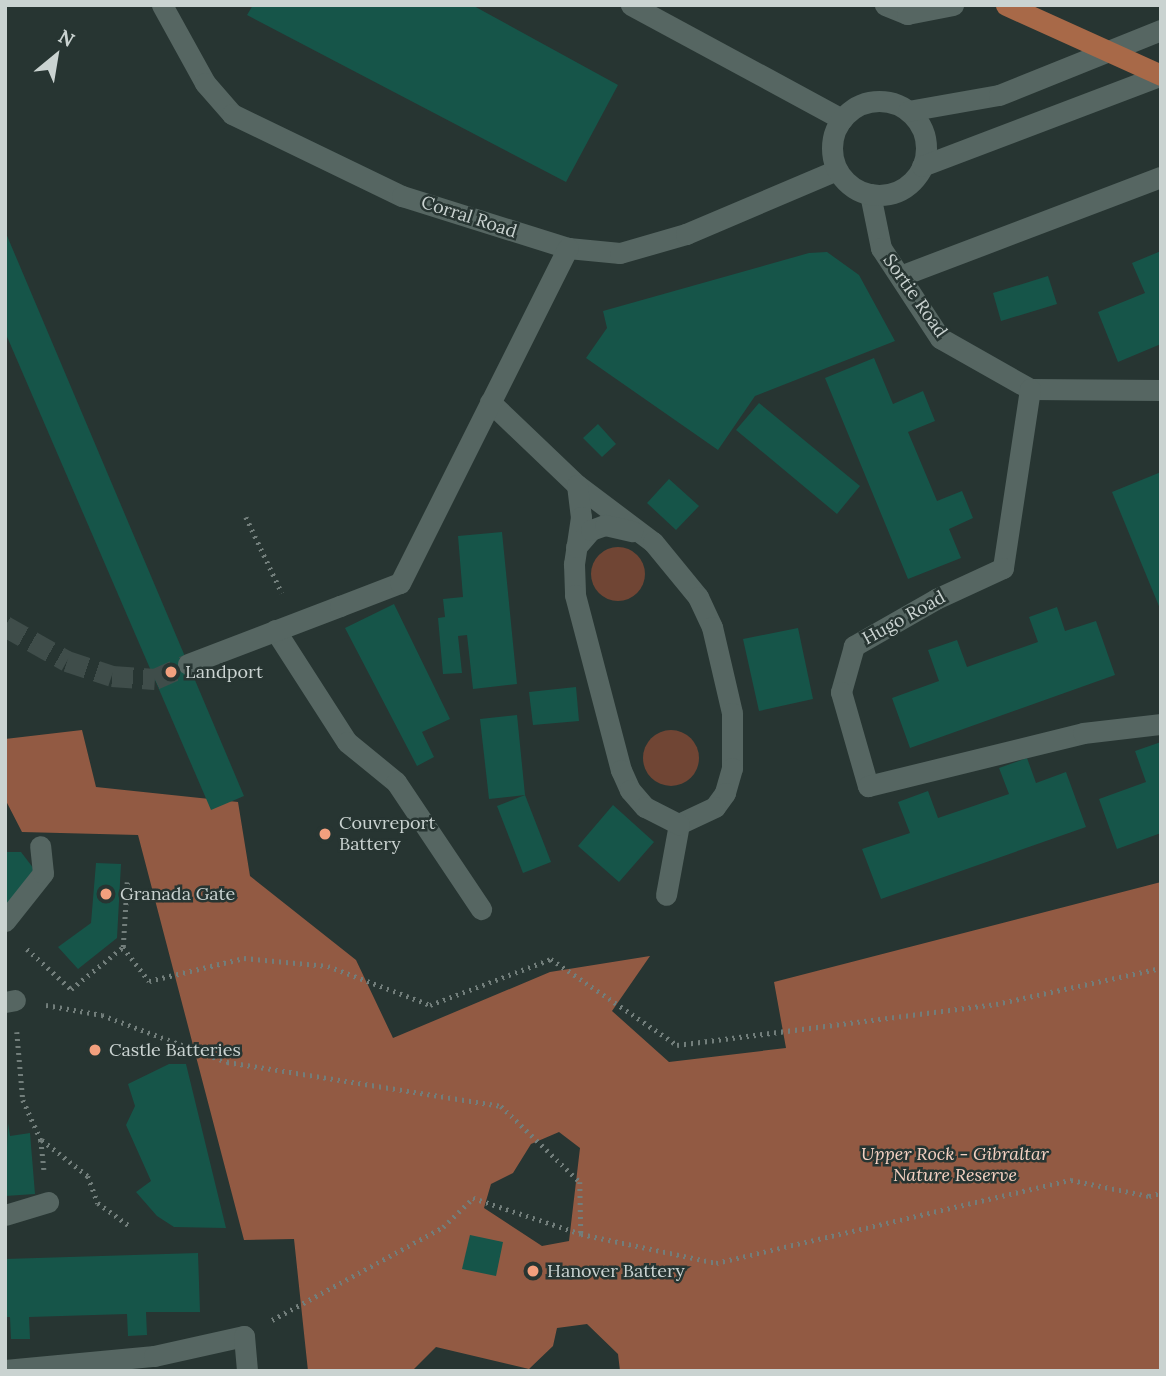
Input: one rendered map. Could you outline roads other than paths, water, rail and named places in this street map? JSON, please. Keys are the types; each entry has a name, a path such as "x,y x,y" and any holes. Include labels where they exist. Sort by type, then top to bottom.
{"main road":[{"path":"1006,5 1161,75"}],"street":[{"name":"Corral Road","path":"162,5 205,83 232,114 402,196 568,248 592,253 633,249 686,234 837,170"},
{"path":"631,5 842,119"},
{"path":"885,5 907,14 953,5"},
{"path":"1161,30 1110,53 999,95 908,111 872,102 853,108 842,119 832,143 837,170 857,189 870,194 901,189 922,166 1161,75"},
{"path":"908,111 924,136 922,166"},
{"path":"900,276 1161,177"},
{"name":"Sortie Road","path":"870,194 881,248 940,338 1030,389 1161,390"},
{"path":"188,664 400,583 568,248"},
{"name":"Hugo Road","path":"1030,389 1003,568 936,599 854,646 841,692 868,786 1083,733 1161,724"},
{"path":"490,401 577,485 653,542 698,597 712,627 732,713 732,768 725,793 715,807 679,824"},
{"path":"577,485 581,517 576,547 575,595 621,771 630,790 645,807 679,824"},
{"path":"576,547 590,530 605,525 653,542"},
{"path":"275,630 347,742 396,782 481,909"},
{"path":"666,895 679,824"},
{"path":"5,921 43,873 40,846"},
{"path":"5,1215 48,1202"},
{"path":"5,1370 153,1356 244,1336 247,1371"}],"tunnel":[{"path":"5,626 67,661 112,676 155,679 188,664"}],"place":[{"name":"Landport","path":"171,672"},
{"name":"Couvreport Battery","path":"325,834"},
{"name":"Granada Gate","path":"106,894"},
{"name":"Castle Batteries","path":"95,1050"},
{"name":"Hanover Battery","path":"533,1271"}],"park label":[{"name":"Upper Rock - Gibraltar Nature Reserve","path":"955,1165"}]}
